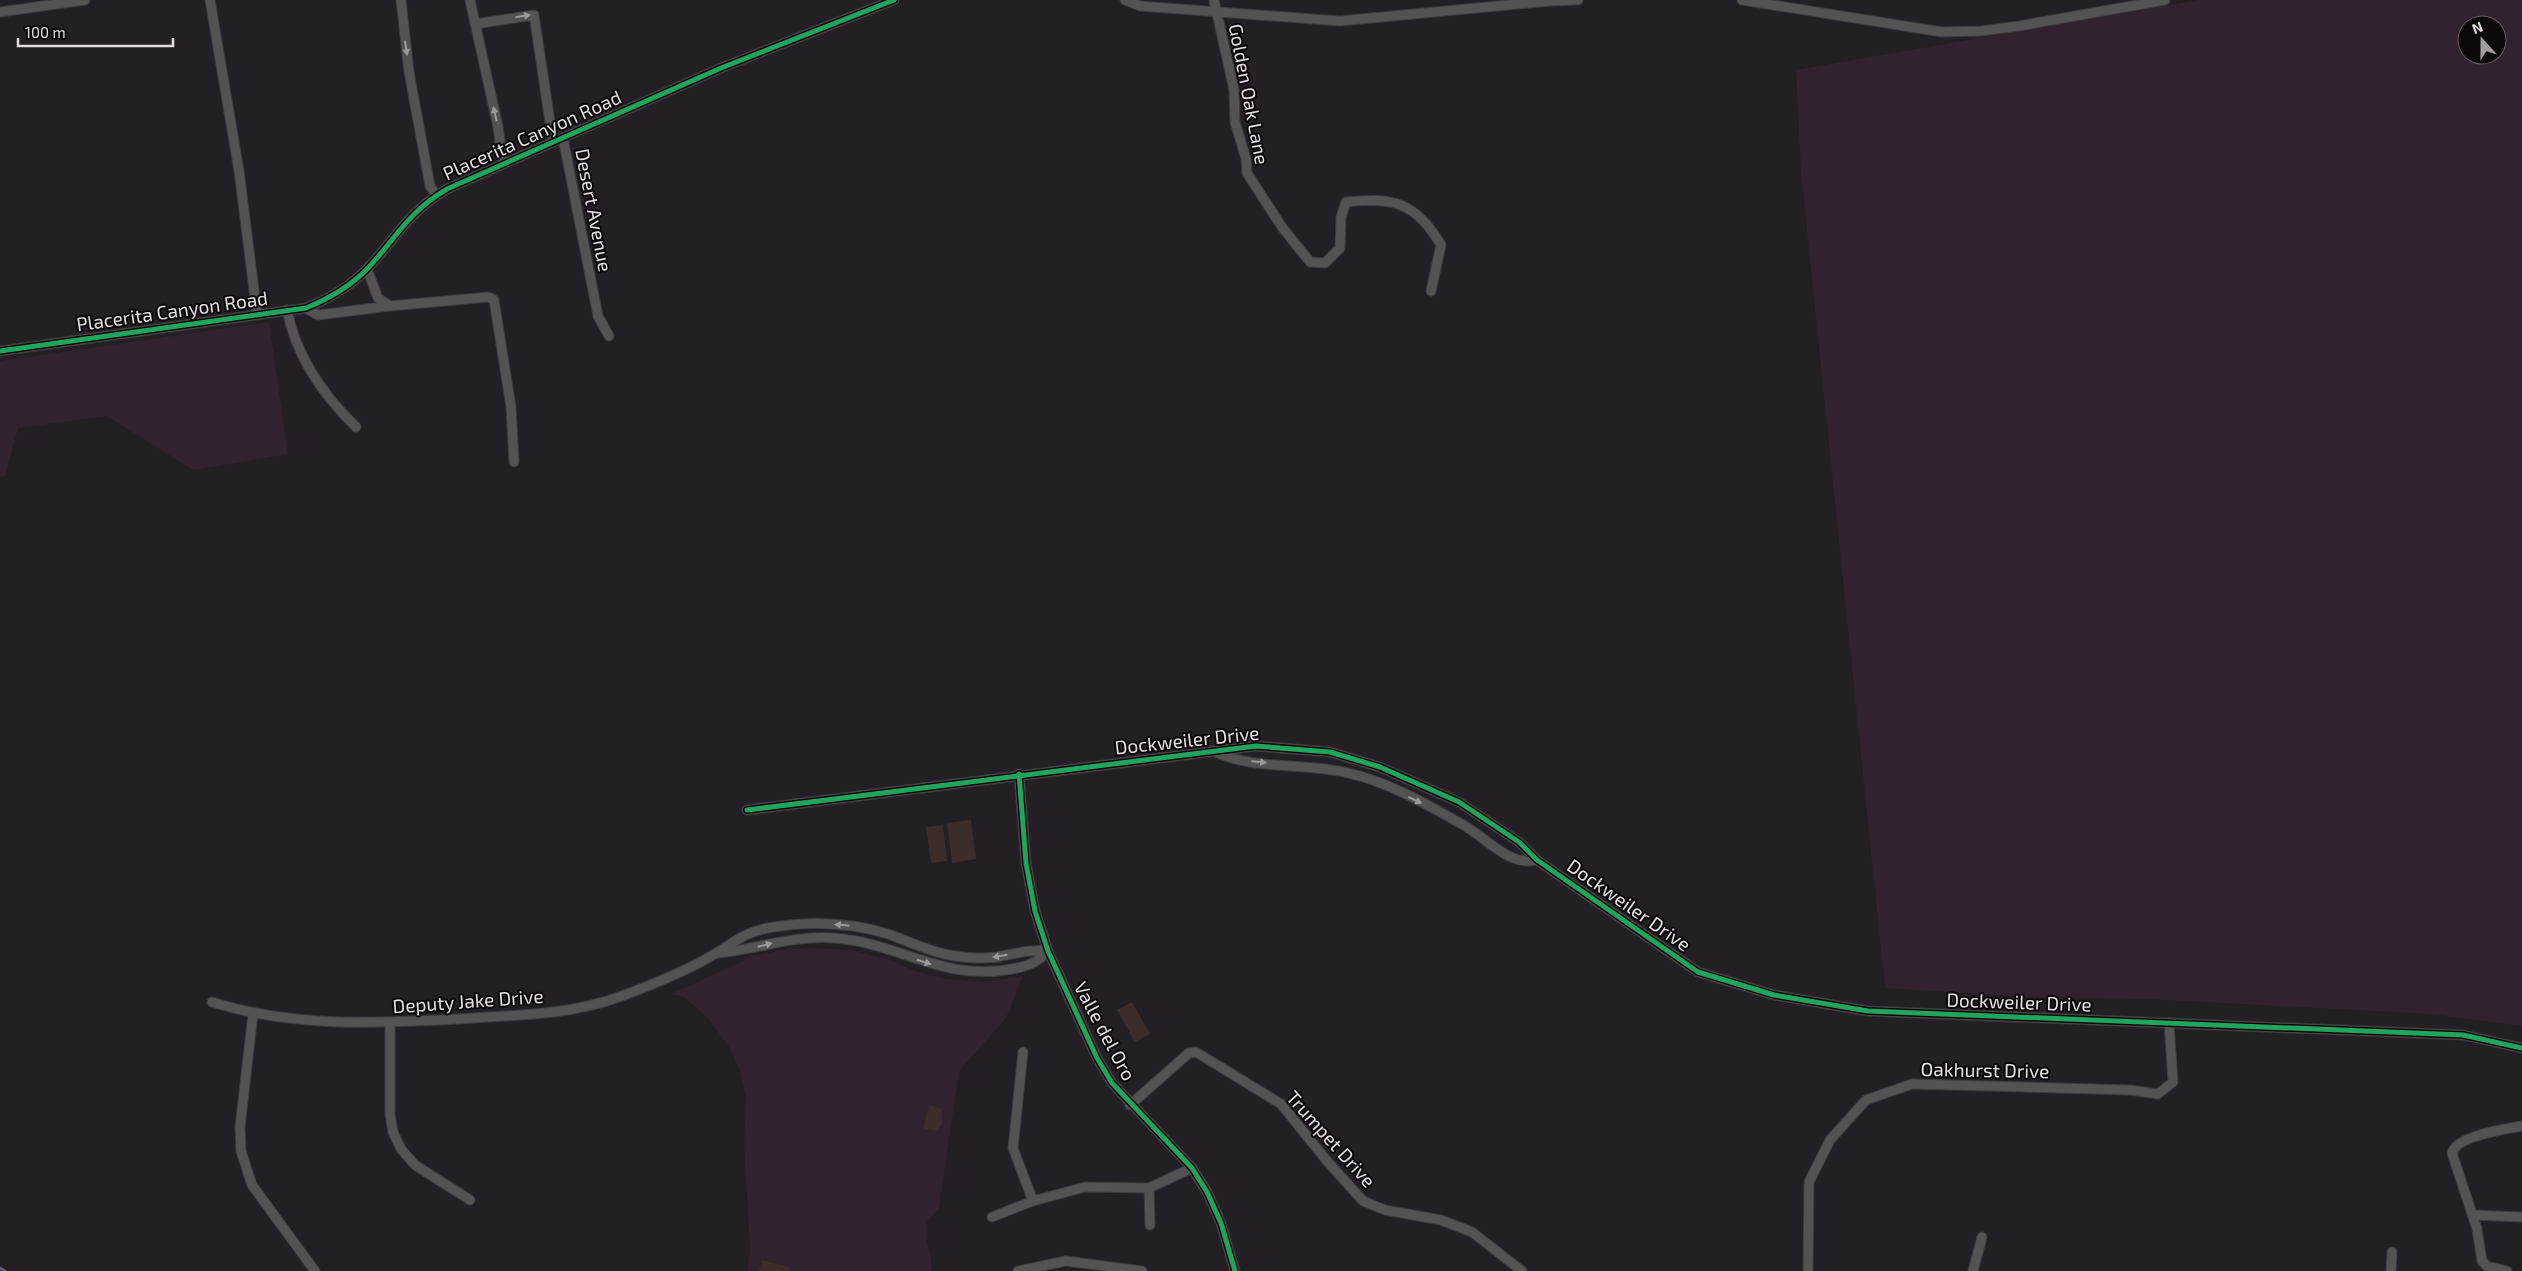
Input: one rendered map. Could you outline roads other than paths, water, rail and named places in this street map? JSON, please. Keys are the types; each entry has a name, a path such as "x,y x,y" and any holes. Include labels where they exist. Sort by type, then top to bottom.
{"street":[{"path":"0,12 85,0"},
{"name":"Placerita Canyon Road","path":"210,0 239,171 257,314"},
{"path":"401,0 409,72 430,186 436,195"},
{"path":"470,0 498,127 503,162"},
{"path":"1125,0 1140,6 1340,21 1550,0 1578,0"},
{"name":"Golden Oak Lane","path":"1214,0 1215,12 1234,90 1235,122 1246,159 1247,173 1258,192 1300,250 1310,262 1325,263 1340,248 1341,217 1346,202 1375,200 1396,202 1413,210 1425,220 1441,245 1431,291"},
{"path":"1742,0 1942,32 1980,31 2019,26 2165,0"},
{"name":"Placerita Canyon Road","path":"0,351 306,308 334,295 367,269 412,215 436,195 503,162 563,138 721,68 887,1"},
{"path":"475,24 534,15 553,142"},
{"name":"Desert Avenue","path":"563,138 598,316 609,336"},
{"path":"367,269 378,298 390,306"},
{"path":"306,308 318,315 488,297 494,300 511,407 514,462"},
{"path":"287,310 304,357 318,383 335,406 356,427"},
{"name":"Dockweiler Drive","path":"747,810 1212,750 1256,746 1330,752 1380,766 1460,802 1519,842 1537,860 1698,972 1774,995 1868,1011 2463,1035 2522,1048"},
{"path":"1212,750 1228,758 1241,761 1298,765 1346,772 1369,778 1434,809 1474,832 1512,858 1524,863 1537,860"},
{"name":"Valle del Oro","path":"1019,774 1026,863 1035,911 1048,951 1098,1058 1112,1083 1192,1168 1207,1192 1221,1223 1235,1271"},
{"name":"Deputy Jake Drive","path":"212,1002 253,1014 314,1022 390,1023 575,1010 619,997 718,953 739,937 765,929 816,924 866,928 949,955 976,958 995,957 1035,949 1048,951"},
{"name":"Deputy Jake Drive","path":"718,953 746,950 788,940 833,938 875,945 930,964 976,972 1027,966 1039,961 1048,951"},
{"path":"253,1014 240,1127 241,1151 252,1184 315,1271"},
{"path":"390,1023 390,1114 392,1132 401,1149 415,1165 470,1200"},
{"name":"Oakhurst Drive","path":"1808,1271 1809,1182 1830,1140 1866,1100 1912,1084 2130,1090 2158,1094 2173,1082 2169,1023"},
{"path":"1023,1052 1013,1148 1033,1201"},
{"name":"Trumpet Drive","path":"1130,1104 1189,1053 1196,1052 1281,1104 1327,1161 1363,1201 1385,1210 1441,1220 1472,1232 1522,1271"},
{"path":"2507,1271 2487,1266 2482,1261 2473,1215 2452,1153 2453,1148 2470,1138 2522,1126"},
{"path":"992,1217 1033,1201 1084,1188 1149,1188 1192,1168"},
{"path":"1149,1188 1150,1225"},
{"path":"2473,1215 2522,1217"},
{"path":"1973,1271 1982,1237"},
{"path":"2391,1271 2392,1252"},
{"path":"1018,1271 1066,1261 1142,1271"}],"waterway":[{"path":"0,1268 5,1271"}]}
